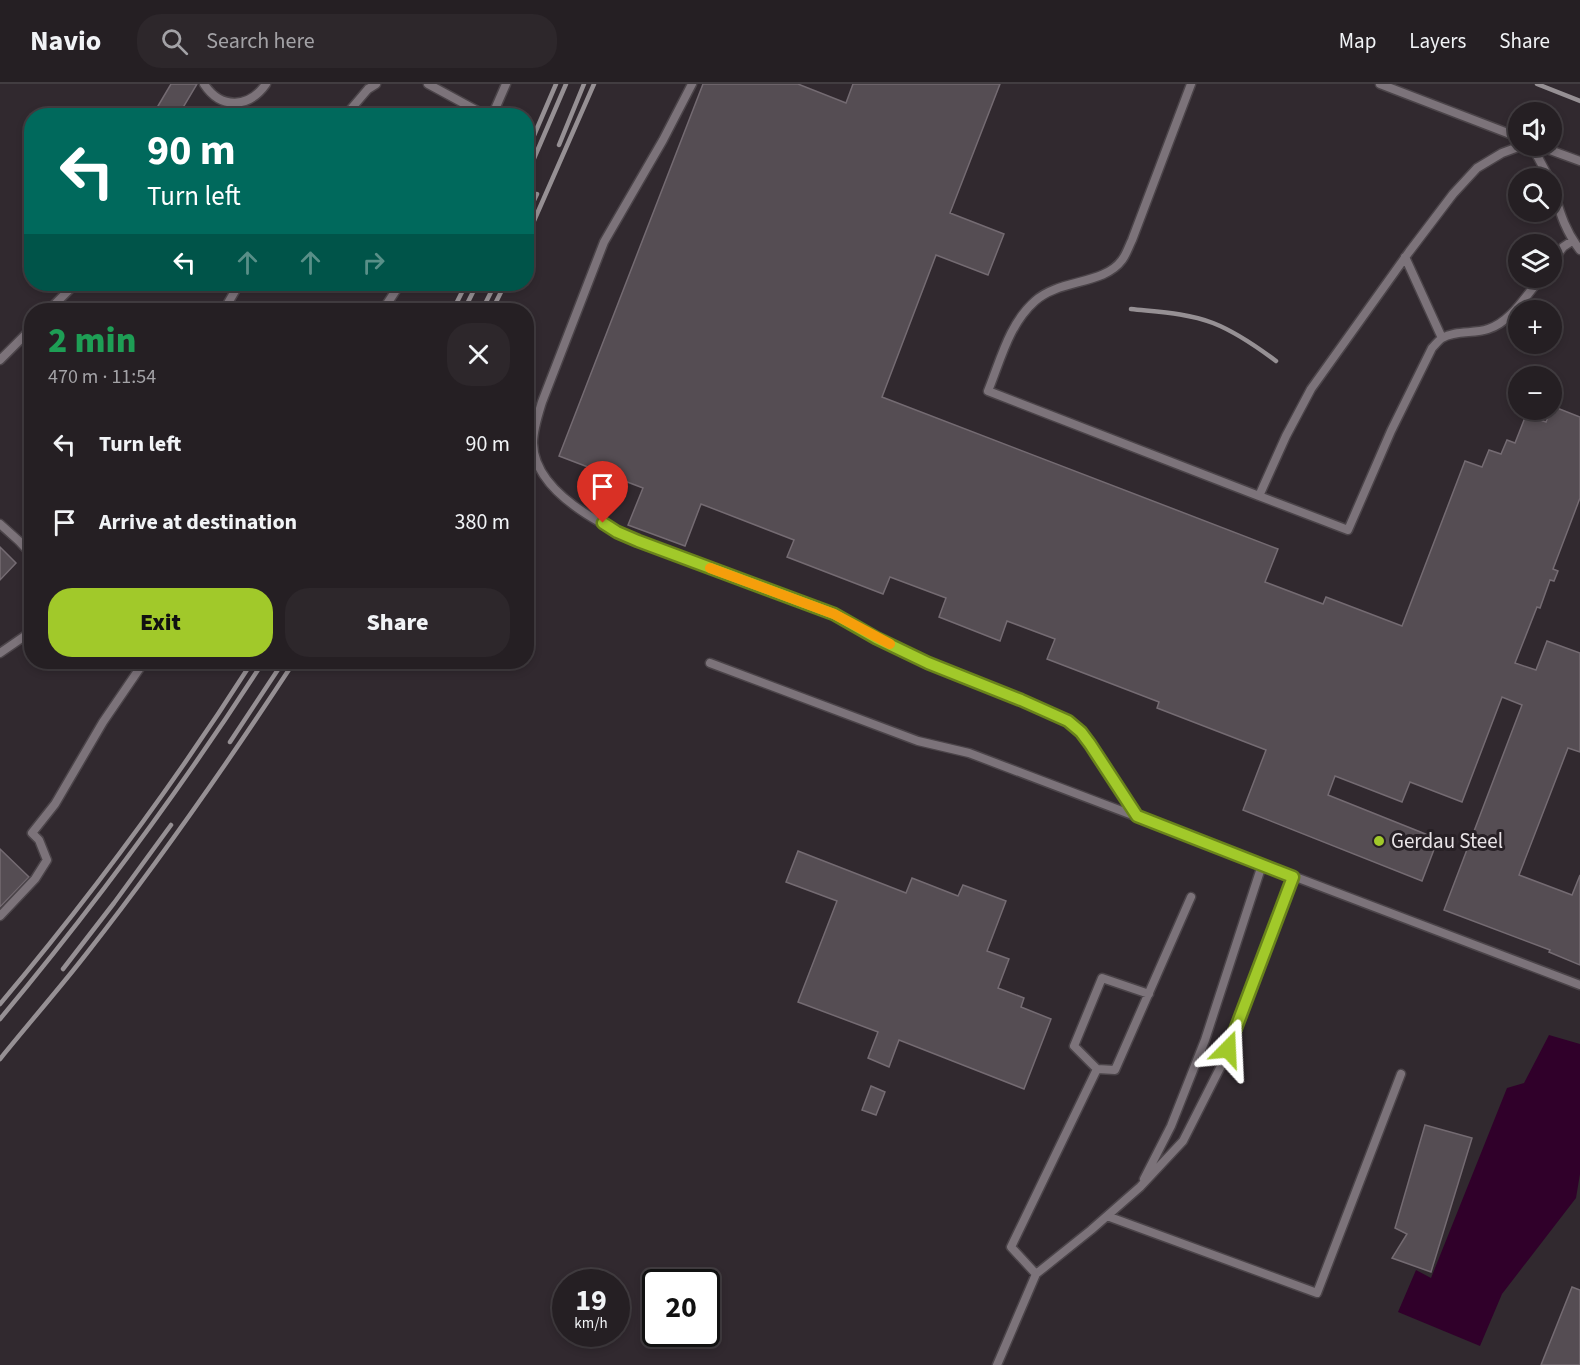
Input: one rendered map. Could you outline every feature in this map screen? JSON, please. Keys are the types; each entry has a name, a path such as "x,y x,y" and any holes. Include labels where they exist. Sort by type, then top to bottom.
{"lane":[{"path":"204,84 217,98 232,103 249,100 266,84"},
{"path":"352,108 368,89 376,84"},
{"path":"428,84 472,108"},
{"path":"496,108 506,84"},
{"path":"534,436 542,402 604,242 663,140 692,84"},
{"path":"1191,84 1132,240 1122,260 1113,270 1104,275 1047,292 1036,300 1012,329 988,390 1348,530 1391,431 1432,348 1442,338 1488,329 1504,321 1533,288"},
{"path":"1380,84 1508,133"},
{"path":"230,108 232,103"},
{"path":"1259,496 1286,436 1311,389 1405,257 1453,194 1477,168 1508,151"},
{"path":"1562,154 1580,161"},
{"path":"1562,219 1572,241 1580,250"},
{"path":"1562,248 1572,241"},
{"path":"1405,257 1442,338"},
{"path":"56,303 68,291"},
{"path":"0,360 24,336"},
{"path":"534,449 536,462 543,477 554,490 617,532 834,614 876,638 928,663 1068,721 1090,744 1137,816"},
{"path":"0,524 24,541"},
{"path":"0,653 24,636"},
{"path":"710,663 918,741 969,753 1580,985"},
{"path":"0,916 35,879 47,860 39,840 32,833 55,804 103,722 139,669"},
{"path":"1140,1187 1171,1126 1205,1040 1262,866"},
{"path":"997,1365 1036,1274 1140,1187 1183,1141 1221,1068 1293,877"},
{"path":"1149,994 1102,978 1074,1046 1097,1069 1115,1070 1149,994 1191,897"},
{"path":"1036,1274 1011,1247 1097,1069"},
{"path":"1107,1216 1317,1293 1401,1074"}],"shaded area":[{"path":"1549,1035 1580,1044 1580,1174 1576,1198 1502,1294 1480,1346 1398,1312 1416,1270 1431,1278 1507,1088 1524,1083"}],"building":[{"path":"171,84 197,84 183,108 157,108"},
{"path":"703,84 798,84 846,103 853,84 1000,84 950,213 1004,234 988,275 936,255 882,397 1278,549 1265,582 1323,604 1326,597 1402,626 1465,461 1482,467 1489,450 1501,454 1507,440 1515,443 1524,420 1546,422 1547,420 1562,420 1562,410 1580,417 1580,498 1553,569 1558,571 1554,581 1550,580 1540,608 1537,607 1515,663 1536,670 1547,641 1580,653 1580,752 1568,748 1519,875 1572,895 1580,875 1580,965 1549,952 1550,950 1444,910 1522,705 1502,697 1462,802 1410,782 1402,802 1335,776 1328,795 1438,839 1422,881 1243,810 1266,750 1157,708 1159,702 1047,659 1055,639 1007,621 1000,641 939,617 946,598 890,577 883,594 787,557 794,540 701,504 685,546 628,525 643,488 559,456"},
{"path":"0,547 16,563 0,580"},
{"path":"0,849 29,877 0,907"},
{"path":"798,851 906,893 912,878 958,896 963,885 1006,901 987,951 1009,959 998,988 1024,998 1021,1007 1051,1019 1024,1089 899,1040 889,1067 868,1058 878,1032 798,1002 837,901 786,882"},
{"path":"871,1086 885,1092 876,1115 862,1110"},
{"path":"1425,1125 1472,1138 1431,1272 1392,1258 1407,1234 1395,1228"},
{"path":"1572,1287 1580,1290 1580,1365 1541,1365"}],"railway":[{"path":"534,135 556,84"},
{"path":"534,158 566,84"},
{"path":"559,145 584,84"},
{"path":"534,221 594,84"},
{"path":"1537,84 1580,101"},
{"path":"534,200 537,194"},
{"path":"456,303 462,291"},
{"path":"468,303 474,291"},
{"path":"486,303 492,291"},
{"path":"496,303 502,291"},
{"path":"1131,309 1183,315 1213,323 1246,340 1276,361"},
{"path":"0,1004 132,837 247,669"},
{"path":"0,1019 70,933 137,844 202,754 258,669"},
{"path":"230,742 278,669"},
{"path":"0,1059 76,966 168,846 289,669"},
{"path":"63,969 171,825"}],"slow traffic":[{"path":"710,568 834,614 890,644"}],"place":[{"name":"Gerdau Steel","path":"1379,841"}],"route":[{"path":"603,523 638,541 834,614 876,638 928,663 1068,721 1090,744 1137,816 1293,877 1228,1049"}]}
